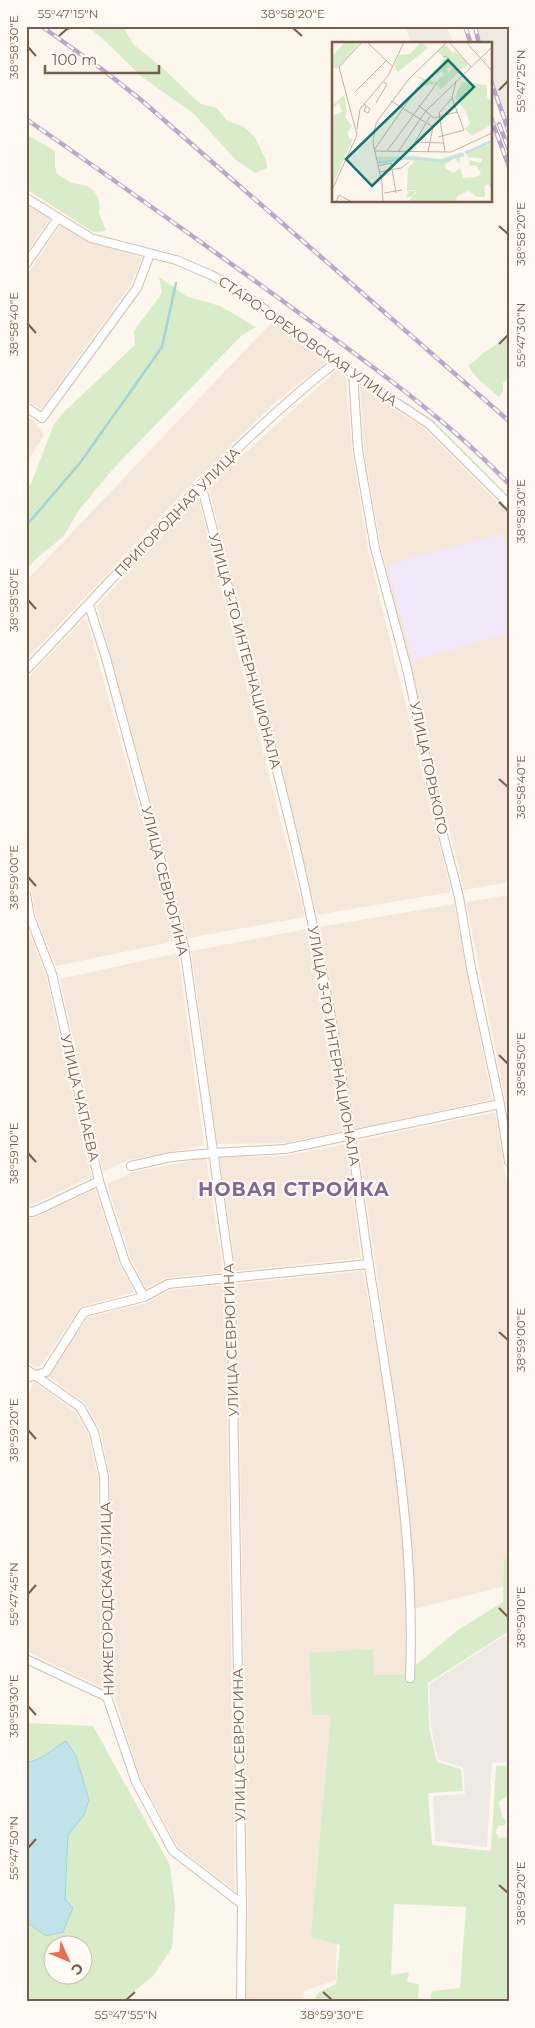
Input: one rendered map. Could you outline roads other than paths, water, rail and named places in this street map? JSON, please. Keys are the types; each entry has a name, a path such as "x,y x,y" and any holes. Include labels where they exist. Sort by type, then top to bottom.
{"street":[{"name":"СТАРО-ОРЕХОВСКАЯ УЛИЦА","path":"26,198 91,238 176,260 211,274 237,289 353,374 429,424 509,504"},
{"path":"26,264 58,218"},
{"path":"26,407 42,418 137,288 150,254"},
{"name":"ПРИГОРОДНАЯ УЛИЦА","path":"26,670 201,484 284,404 336,362"},
{"name":"УЛИЦА ГОРЬКОГО","path":"353,374 358,450 375,548 407,669 440,823 459,897 471,968 500,1104 509,1162"},
{"name":"УЛИЦА 3-ГО ИНТЕРНАЦИОНАЛА","path":"201,484 237,626 275,760 312,922 351,1136 400,1461 410,1607 410,1678"},
{"name":"УЛИЦА СЕВРЮГИНА","path":"89,605 106,658 184,946 230,1278 242,1904 241,2002"},
{"name":"УЛИЦА ЧАПАЕВА","path":"26,896 30,917 52,974 99,1181 125,1262 144,1297"},
{"path":"131,1166 171,1157 213,1152 285,1149 500,1104"},
{"path":"26,1211 32,1212 40,1209 99,1181"},
{"path":"26,1378 46,1372 84,1312 144,1297 168,1284 369,1264"},
{"name":"НИЖЕГОРОДСКАЯ УЛИЦА","path":"26,1369 80,1407 94,1432 104,1476 107,1697 136,1782 173,1851 242,1904"},
{"path":"26,1659 107,1697"}],"water":[{"path":"66,1741 76,1756 89,1800 84,1815 68,1835 65,1899 73,1908 63,1932 46,1936 26,1922 26,1762 42,1757"}],"waterway":[{"path":"26,526 80,463 162,347 176,283"}],"railway":[{"path":"41,26 140,99 509,421"},
{"path":"465,26 470,42"},
{"path":"475,26 479,42"},
{"path":"492,84 509,132"},
{"path":"26,119 206,246 389,380 439,419 509,484"},
{"path":"492,121 509,167"},
{"path":"499,124 509,150"}],"district":[{"name":"НОВАЯ СТРОЙКА","path":"294,1189"}]}
